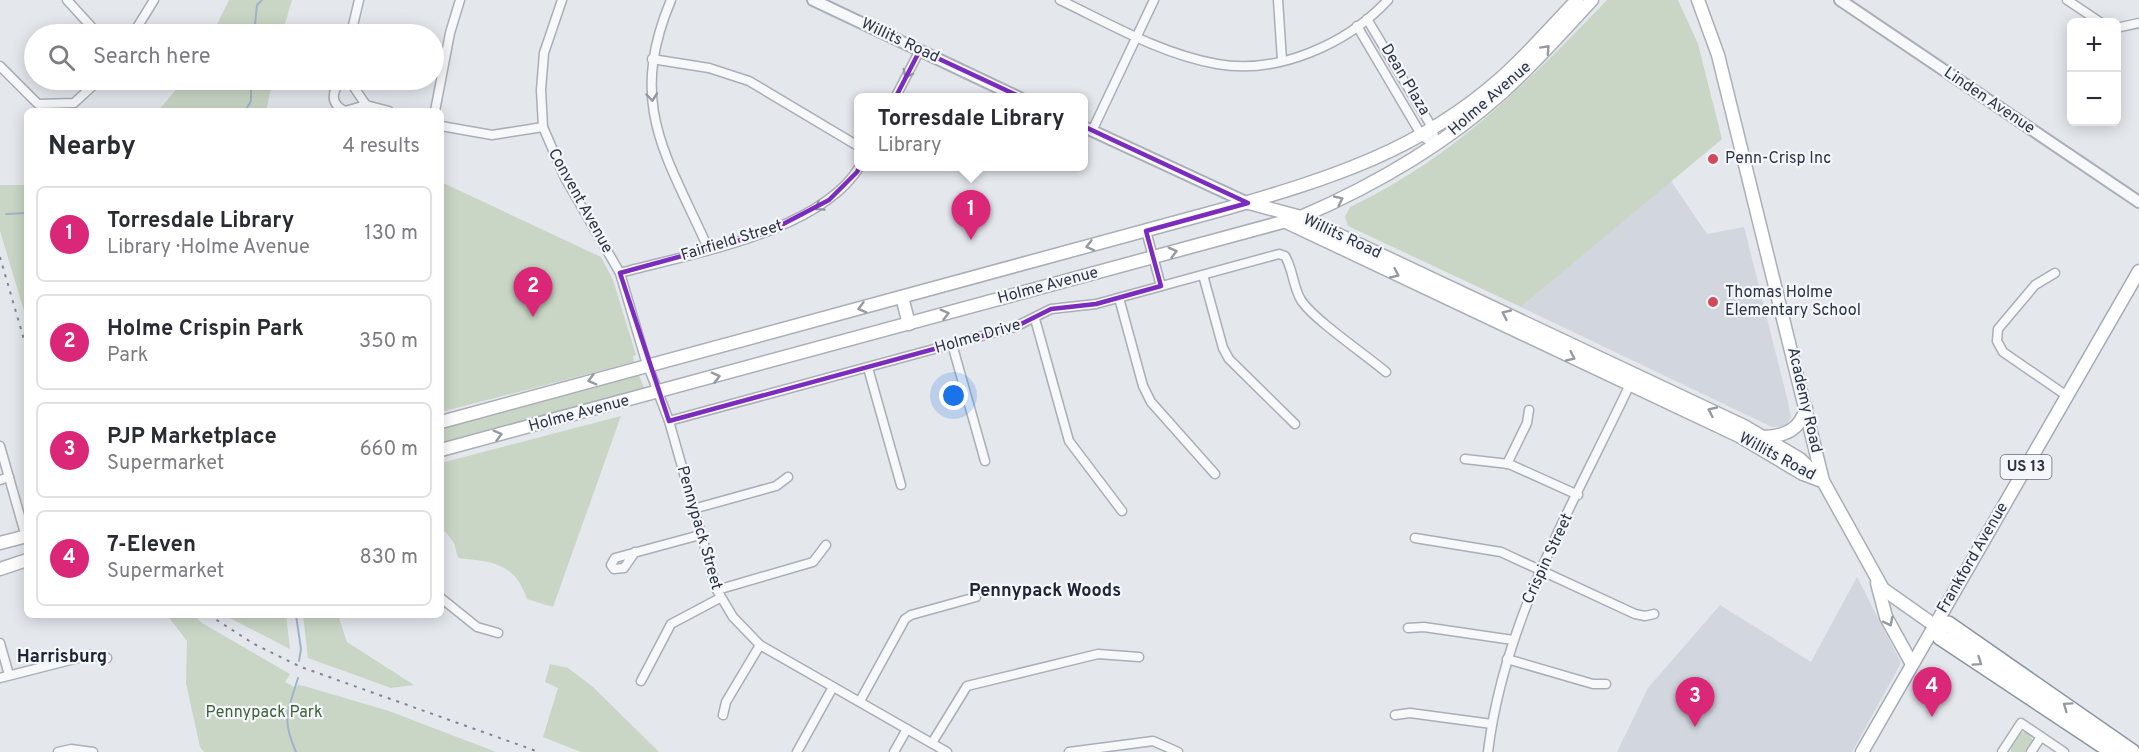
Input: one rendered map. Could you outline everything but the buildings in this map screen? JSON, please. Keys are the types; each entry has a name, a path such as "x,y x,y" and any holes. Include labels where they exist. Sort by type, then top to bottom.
{"highway":[{"path":"2113,752 1940,637 1934,625 1948,624 2132,752"}],"main road":[{"name":"Holme Avenue","path":"444,421 1146,231 1359,167 1428,132 1500,80 1577,0"},
{"name":"Holme Avenue","path":"444,449 1302,217 1378,180 1435,145 1518,78 1592,0"},
{"name":"Academy Road","path":"1698,0 1718,55 1823,481 1875,576 1889,594 1934,625"},
{"name":"Willits Road","path":"1248,202 1302,217 1632,379 1739,436 1803,474 1823,481"},
{"name":"Willits Road","path":"1248,202 1285,222 1764,437 1800,459 1823,481"},
{"name":"Frankford Avenue","path":"1862,752 2139,271"},
{"path":"902,297 909,324"},
{"path":"1764,437 1779,436 1793,430 1802,421 1806,408"},
{"path":"0,543 24,537"},
{"path":"0,569 24,561"},
{"path":"1875,576 1886,617 1912,664"}],"street":[{"path":"67,0 89,24"},
{"path":"139,24 154,0"},
{"path":"353,24 359,0"},
{"path":"444,64 460,0"},
{"name":"Convent Avenue","path":"562,0 543,62 543,127 565,178 620,273 648,365"},
{"path":"671,0 661,24 652,59 651,99 660,142 708,249"},
{"name":"Willits Road","path":"813,0 1010,93"},
{"path":"1060,0 1138,37 1191,58 1219,65 1250,65 1282,60 1334,42 1358,26 1388,0"},
{"path":"1088,129 1138,37 1154,0"},
{"path":"1278,0 1282,60"},
{"name":"Linden Avenue","path":"1840,0 2139,202"},
{"path":"2067,0 2094,18"},
{"name":"Dean Plaza","path":"1367,19 1435,145"},
{"path":"2121,26 2139,22"},
{"name":"Dean Plaza","path":"1358,26 1428,132"},
{"path":"898,93 920,50"},
{"path":"652,59 709,68 740,78 854,144"},
{"path":"0,66 39,108 73,107 89,90"},
{"path":"334,90 333,99 340,108"},
{"path":"356,90 366,105"},
{"path":"436,108 439,90"},
{"path":"356,108 366,105 378,108"},
{"path":"444,127 492,135 543,127"},
{"name":"Willits Road","path":"1088,129 1248,202"},
{"name":"Fairfield Street","path":"620,273 766,233 813,211 844,186 856,171"},
{"path":"1146,231 1161,286"},
{"name":"Holme Drive","path":"669,421 1015,327 1051,309 1096,304 1279,254 1286,256 1302,301 1386,372"},
{"path":"2055,273 2035,285 1998,328 1997,341 2003,352 2067,396"},
{"path":"1203,275 1223,348 1229,359 1295,424"},
{"path":"1119,298 1143,386 1151,402 1215,474"},
{"path":"1035,319 1069,441 1122,511"},
{"path":"952,344 985,461"},
{"name":"Pennypack Street","path":"648,365 669,421 718,594 740,624 760,645 947,752"},
{"path":"868,368 901,485"},
{"name":"Crispin Street","path":"1488,752 1492,724 1513,640 1542,570 1632,379"},
{"path":"1507,464 1527,423 1529,410"},
{"path":"0,447 24,530"},
{"path":"1465,459 1507,464 1578,495"},
{"path":"0,480 9,477"},
{"path":"693,509 776,486 788,477"},
{"path":"634,552 700,535"},
{"path":"1415,538 1492,549 1635,614 1645,616 1654,614"},
{"path":"641,681 671,624 718,594 813,562 826,545"},
{"path":"860,701 905,619 911,615 975,597"},
{"path":"444,600 477,627 498,633"},
{"path":"1408,628 1424,627 1513,640"},
{"path":"0,643 4,677 90,655 106,658"},
{"path":"723,715 726,702 760,645"},
{"path":"932,742 967,686 1098,654 1139,657"},
{"path":"1507,658 1593,684 1606,684"},
{"path":"797,752 833,687"},
{"path":"1395,715 1410,713 1492,724"},
{"path":"2002,752 2020,723 2064,752"},
{"path":"894,752 907,729"},
{"path":"2031,752 2041,737"},
{"path":"1069,752 1154,741 1178,752"},
{"path":"58,752 80,750 93,752"}],"highlighted area":[{"path":"920,50 1248,203 1146,231 1161,286 1096,304 1051,309 1015,327 669,421 620,273 766,233 829,200 857,172"}],"shaded area":[{"path":"1671,181 1707,234 1744,227 1787,398 1791,417 1786,426 1772,427 1521,307"},
{"path":"1857,577 1901,663 1852,752 1617,752 1648,688 1720,605 1811,662"}],"green space":[{"path":"229,0 292,0 285,24 217,24"},
{"path":"1607,0 1678,0 1698,44 1722,139 1521,307 1348,226 1345,217 1350,207 1388,187 1457,141 1519,88"},
{"path":"176,90 271,90 267,108 161,108"},
{"path":"444,183 601,257 613,280 636,355 633,356 634,362 444,411"},
{"path":"0,185 24,185 24,311 0,231"},
{"path":"638,373 645,390 444,445 444,425"},
{"path":"621,416 553,607 527,599 516,578 501,566 458,558 454,543 444,531 444,462"},
{"name":"Pennypack Park","path":"169,618 196,618 290,674 285,682 296,688 298,685 304,686 389,711 496,752 204,752 200,747 186,683 187,641"},
{"path":"230,618 286,618 290,649"},
{"path":"303,618 339,618 347,642 414,685 391,688 308,658"},
{"path":"550,664 568,668 593,687 659,752 581,752 543,737 558,688 545,682"},
{"path":"2027,731 2033,740 2027,752 2011,752 2011,745 2018,734"}],"waterway":[{"path":"255,24 257,5 262,0"},
{"path":"247,108 251,101 251,90"},
{"path":"6,214 24,213"},
{"path":"296,618 301,649 299,661"},
{"path":"296,752 287,722 298,678"}],"railway":[{"path":"0,257 24,340"},
{"path":"214,618 254,644 301,667 539,752"}],"place":[{"name":"Penn-Crisp Inc","path":"1713,159"},
{"name":"Torresdale Library","path":"971,240"},
{"name":"Thomas Holme Elementary School","path":"1713,302"},
{"name":"Holme Crispin Park","path":"533,317"},
{"name":"7-Eleven","path":"1932,717"},
{"name":"PJP Marketplace","path":"1695,727"}],"district":[{"name":"Pennypack Woods","path":"1045,591"},
{"name":"Harrisburg","path":"62,657"}]}
